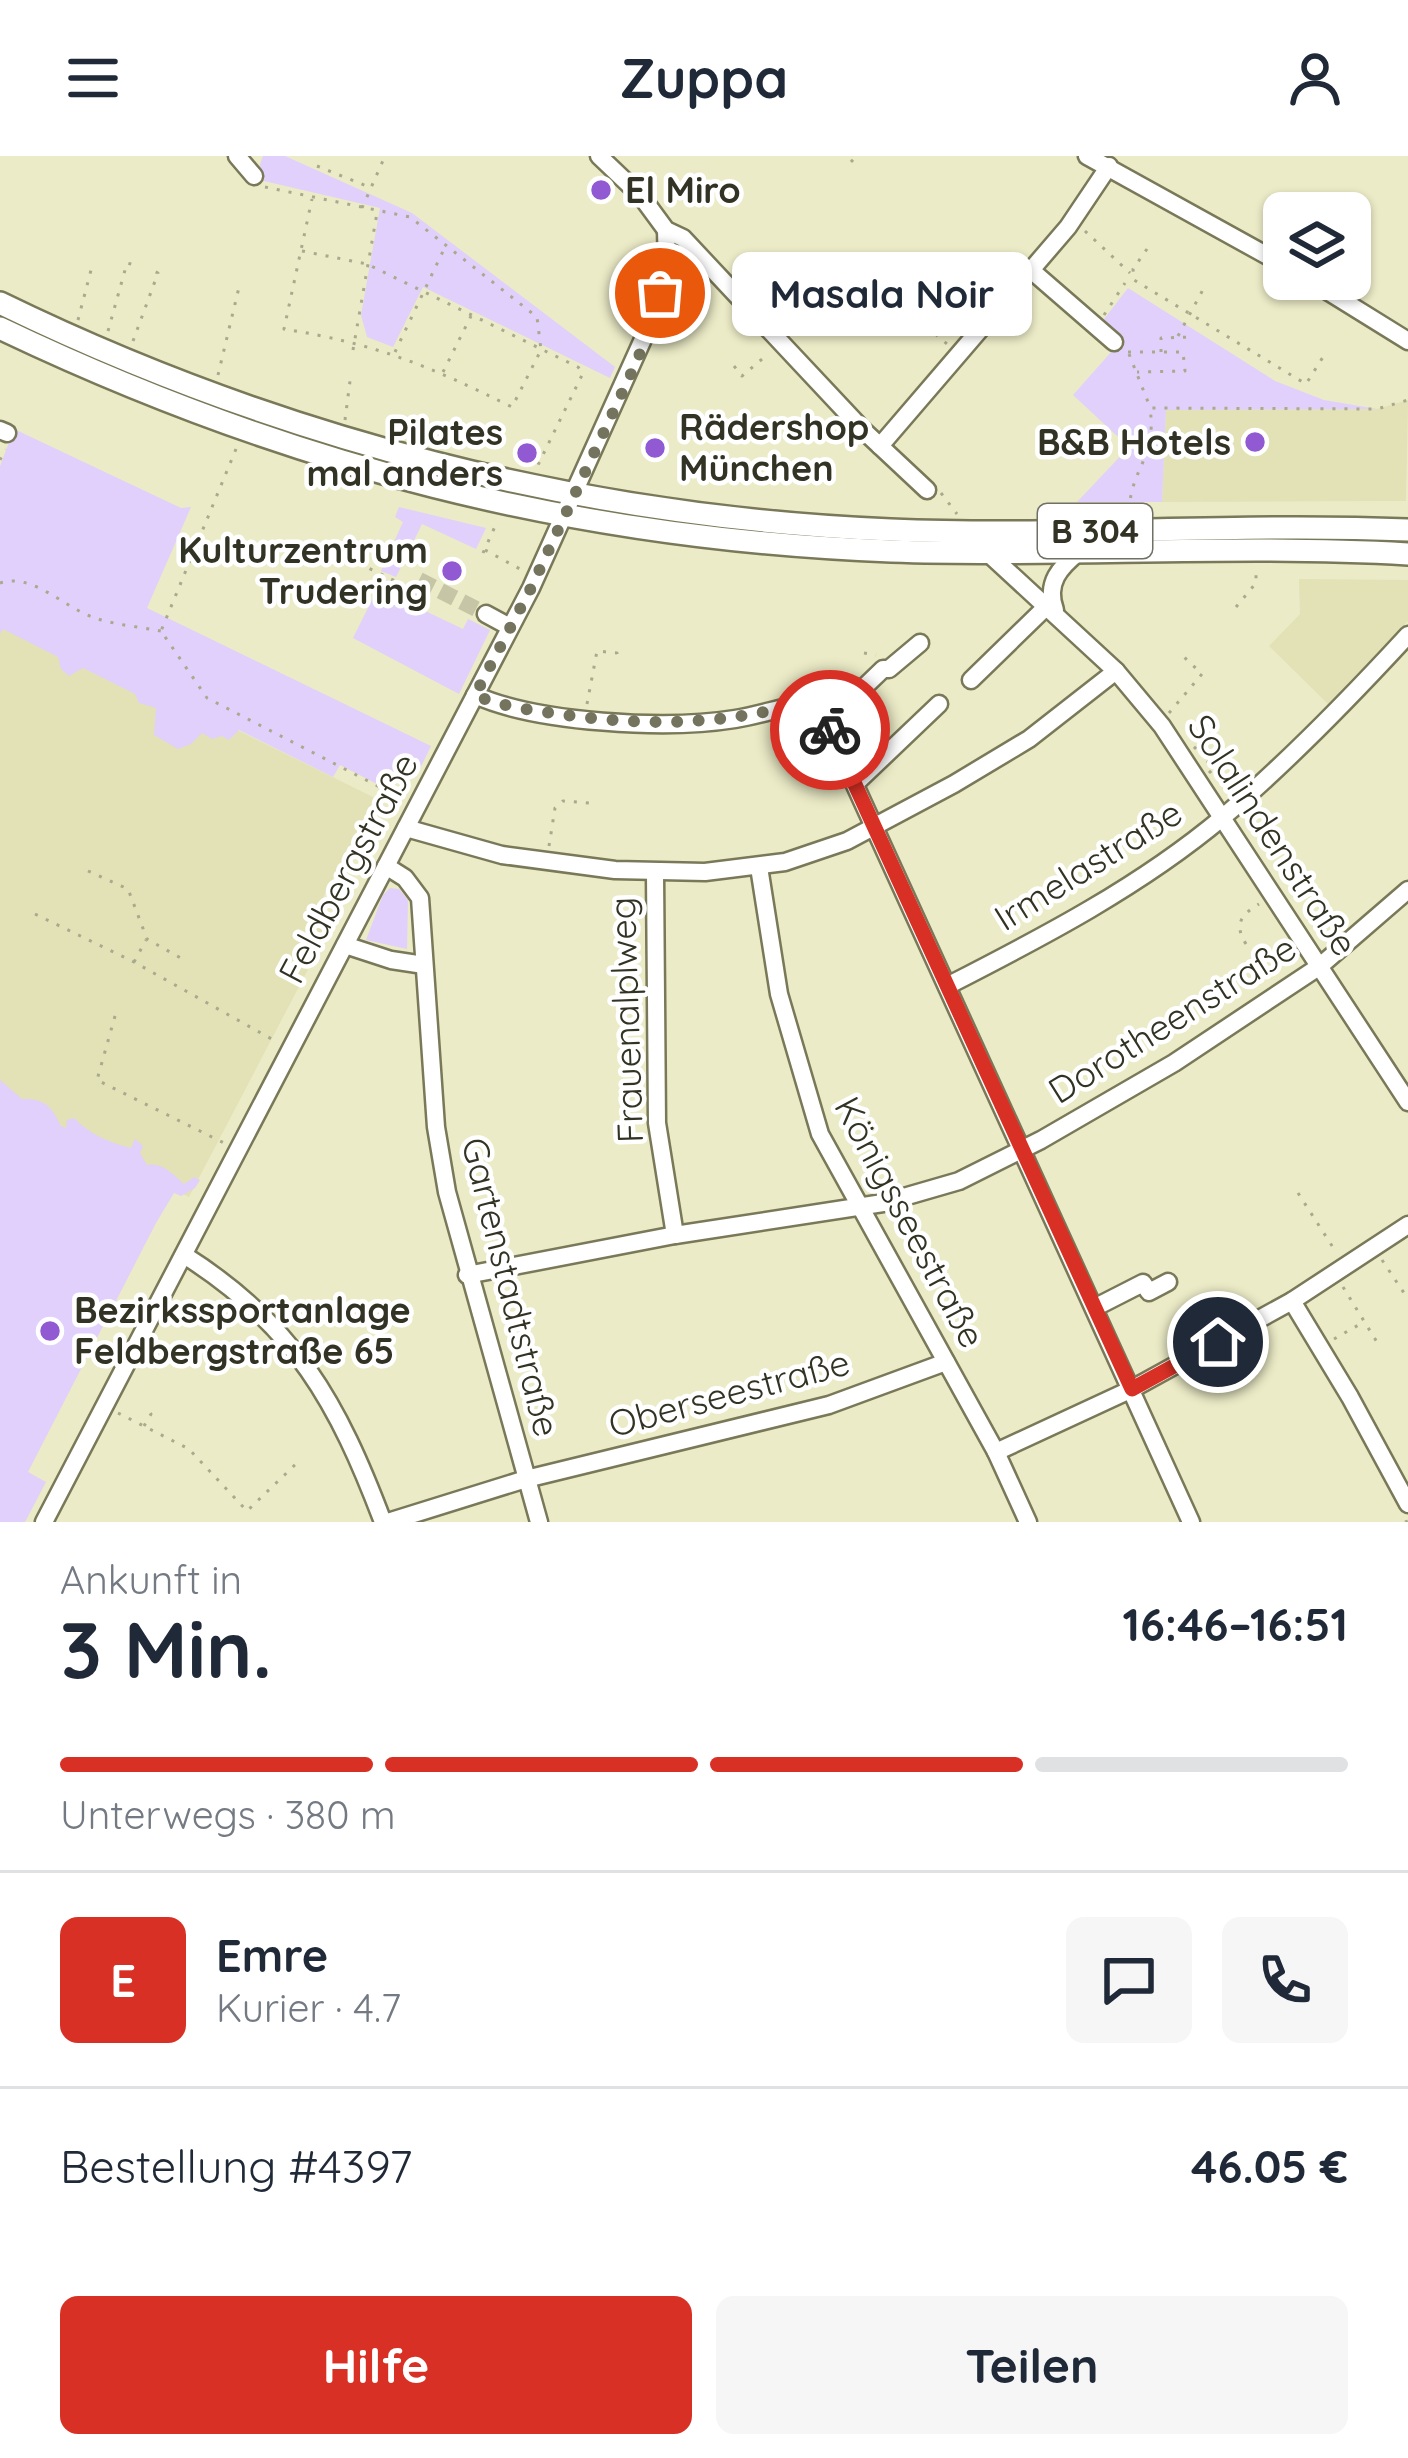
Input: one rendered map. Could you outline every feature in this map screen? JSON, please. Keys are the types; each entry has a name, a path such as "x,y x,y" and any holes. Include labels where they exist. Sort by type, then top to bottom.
{"main road":[{"name":"B 304","path":"0,303 164,378 258,412 465,472 574,493 782,522 891,530 1408,530"},
{"name":"B 304","path":"0,328 125,385 250,433 401,481 563,518 823,547 1408,554"}],"street":[{"path":"237,156 254,176"},
{"path":"599,156 641,196 666,230 682,238 927,490"},
{"path":"880,446 1068,227 1100,160 1263,253"},
{"name":"Feldbergstraße","path":"44,1522 511,627 653,317 667,268 666,230"},
{"path":"1031,271 1121,347"},
{"path":"1342,300 1408,340"},
{"name":"Solalindenstraße","path":"988,551 1115,671 1162,726 1408,1102"},
{"path":"1062,620 1050,595 1051,586 1057,572 1080,551"},
{"path":"970,680 1047,606"},
{"path":"485,614 511,627"},
{"name":"Irmelastraße","path":"947,986 1100,903 1223,818 1341,707 1408,635"},
{"path":"827,724 883,669 889,670 920,643"},
{"path":"406,828 546,862 655,873 759,867 813,855 875,826 1029,739 1115,671"},
{"path":"475,695 495,704 532,710 662,723 736,719 814,701 1191,1522"},
{"path":"855,784 939,704"},
{"name":"Gartenstadtstraße","path":"386,866 405,878 420,898 436,1127 467,1275 539,1522"},
{"name":"Königsseestraße","path":"759,867 779,994 820,1134 996,1452 1026,1517"},
{"name":"Frauenalplweg","path":"655,873 657,1124 676,1235"},
{"name":"Dorotheenstraße","path":"467,1275 920,1195 959,1181 1174,1063 1320,966 1408,890"},
{"path":"345,945 391,960 424,964"},
{"path":"996,1452 1132,1389 1292,1301 1408,1225"},
{"path":"184,1255 225,1281 287,1340 346,1428 386,1522"},
{"path":"1094,1308 1143,1283 1149,1292 1168,1282"},
{"path":"1292,1301 1408,1504"},
{"name":"Oberseestraße","path":"386,1522 526,1479 829,1405 946,1361"},
{"path":"1003,1522 1026,1517"}],"path":[{"path":"362,208 385,156"},
{"path":"851,162 856,156"},
{"path":"316,166 369,187"},
{"path":"254,176 261,186 410,217 537,317 541,350 512,407 394,354 284,329 312,199"},
{"path":"353,350 377,211"},
{"path":"1079,226 1132,275 1306,384 1323,357"},
{"path":"394,354 446,246"},
{"path":"1132,275 1147,249"},
{"path":"300,251 367,264 583,373 537,467"},
{"path":"107,332 127,263 139,266"},
{"path":"132,344 158,273 149,269"},
{"path":"78,320 91,270"},
{"path":"759,306 794,272 813,292 810,294"},
{"path":"218,377 240,283"},
{"path":"1095,325 1125,283"},
{"path":"1178,336 1206,284"},
{"path":"890,303 895,299 954,350"},
{"path":"443,373 472,314"},
{"path":"1161,352 1161,338 1191,337"},
{"path":"1121,347 1184,352 1185,371 1137,372"},
{"path":"1121,347 1137,372 1150,409 1150,453 1131,482 1129,510"},
{"path":"734,367 742,376 775,349"},
{"path":"345,420 350,381"},
{"path":"1150,409 1377,409 1408,400"},
{"path":"161,631 236,449"},
{"path":"497,522 484,552 525,571"},
{"path":"367,561 364,566 414,590 416,586"},
{"path":"1236,608 1256,583 1256,571"},
{"path":"0,583 25,582 94,618 161,631 207,698 418,806"},
{"path":"586,711 597,651 616,653 617,658"},
{"path":"1167,715 1202,674 1183,656"},
{"path":"1204,728 1189,749 1209,733"},
{"path":"1202,768 1219,752"},
{"path":"1207,775 1224,758"},
{"path":"546,862 555,808 563,801 590,803"},
{"path":"88,871 128,890 147,939 186,961"},
{"path":"1246,944 1238,932 1244,913 1274,896"},
{"path":"35,914 279,1042"},
{"path":"134,962 147,939"},
{"path":"115,1016 97,1081 211,1136"},
{"path":"1298,1193 1345,1267"},
{"path":"1374,1248 1408,1299"},
{"path":"1345,1291 1380,1347"},
{"path":"1319,1347 1364,1322"},
{"path":"106,1406 189,1449 247,1511 300,1460"},
{"path":"146,1408 157,1418"},
{"path":"144,1426 150,1415"}],"shaded area":[{"path":"263,156 285,156 412,213 615,367 610,378 423,287 393,347 367,337 361,315 380,208 264,181 257,173"},
{"path":"1128,288 1275,381 1324,400 1377,409 1166,410 1162,502 1077,502 1129,447 1073,395 1120,342 1101,323"},
{"path":"1408,400 1406,501 1162,502 1166,410 1377,409"},
{"path":"14,429 181,508 191,507 147,608 431,746 416,777 381,786 340,765 333,777 239,730 229,740 202,733 178,749 154,735 156,708 139,703 135,694 83,668 69,676 58,657 3,629 0,634 0,466"},
{"path":"399,507 486,528 476,549 422,524 396,577 381,571 403,522 395,517"},
{"path":"383,578 423,597 419,608 463,629 468,619 490,630 459,694 353,638"},
{"path":"1299,579 1408,580 1408,621 1328,704 1269,646 1300,614"},
{"path":"0,613 375,798 317,909 325,937 189,1197 0,1102"},
{"path":"390,888 399,889 408,900 407,949 366,940"},
{"name":"Bezirkssportanlage Feldbergstraße 65","path":"0,1080 22,1099 47,1105 61,1126 66,1128 67,1120 74,1118 115,1143 131,1148 135,1139 143,1146 140,1153 147,1165 162,1167 184,1184 194,1177 200,1180 181,1196 174,1193 156,1223 28,1472 46,1482 25,1522 0,1522"}],"tunnel":[{"path":"419,580 486,614"}],"way so far":[{"path":"660,293 638,359 531,588 475,695 495,704 532,710 662,723 736,719 814,701 830,730"}],"place":[{"name":"El Miro","path":"601,190"},
{"name":"Masala Noir","path":"660,293"},
{"name":"B&B Hotels","path":"1255,442"},
{"name":"Rädershop München","path":"655,448"},
{"name":"Pilates mal anders","path":"527,453"},
{"name":"Kulturzentrum Trudering","path":"452,571"},
{"name":"Bezirkssportanlage Feldbergstraße 65","path":"50,1331"}],"route":[{"path":"830,730 1132,1389 1218,1342"}]}
